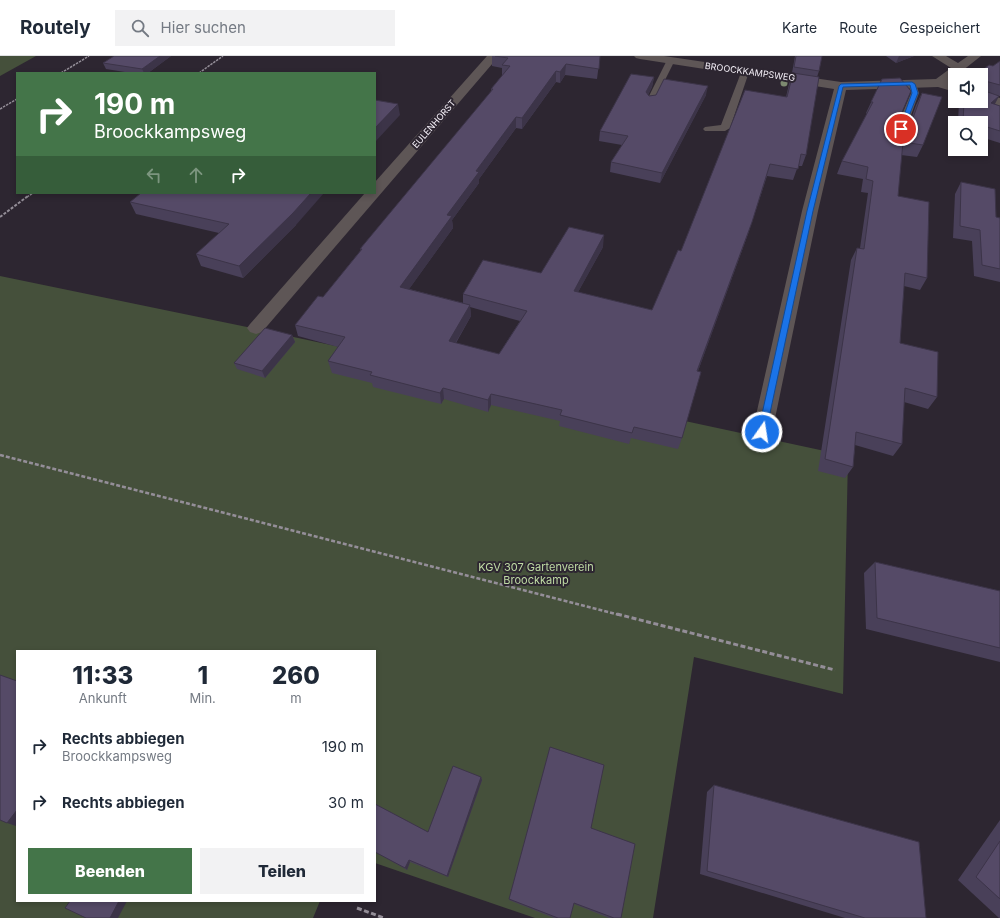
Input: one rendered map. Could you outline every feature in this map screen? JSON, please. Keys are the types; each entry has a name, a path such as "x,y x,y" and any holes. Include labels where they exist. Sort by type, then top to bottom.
{"street":[{"name":"EULENHORST","path":"376,190 493,56"},
{"name":"BROOCKKAMPSWEG","path":"640,56 841,86 939,83 948,86"},
{"path":"938,56 958,68 975,56"},
{"path":"939,83 948,76"},
{"path":"762,432 810,211 841,86"},
{"path":"988,98 1000,102"},
{"name":"EULENHORST","path":"256,328 372,194"}],"lane":[{"path":"650,102 671,60"},
{"path":"708,129 725,128 745,72"},
{"path":"901,129 915,93 912,84"}],"path":[{"path":"63,72 89,56"},
{"path":"200,72 223,56"},
{"path":"0,110 16,100"},
{"path":"0,217 32,194"},
{"path":"0,455 835,670"},
{"path":"357,908 384,918"}],"green space":[{"path":"0,56 36,56 0,76"},
{"name":"KGV 307 Gartenverein Broockkamp","path":"0,276 247,327 848,456 843,694 694,657 653,918 535,918 376,863 376,650 16,650 16,902 320,902 313,918 0,918"}],"building":[{"path":"114,56 160,56 142,69 103,63"},
{"path":"495,56 600,56 599,69 566,64 560,72 556,71 522,118 516,117 476,171 479,172 447,215 452,216 400,287 470,305 449,341 499,354 527,311 463,294 483,260 541,273 569,227 604,235 574,291 652,310 678,250 681,251 745,90 787,97 793,73 819,77 806,155 801,154 798,169 770,164 752,222 697,371 701,372 682,438 634,427 632,433 560,415 562,410 491,394 488,400 443,388 440,393 370,375 372,372 328,361 345,337 295,325 318,296 323,297 362,249 360,249 493,89 491,89 510,66 502,65 508,58"},
{"path":"796,56 822,56 819,71 794,67"},
{"path":"1000,61 1000,85 988,82 988,68 985,68 989,65 993,66"},
{"path":"631,74 654,77 646,92 649,96 656,95 664,79 708,86 662,173 611,162 628,136 600,131"},
{"path":"900,78 911,91 900,117 906,122 913,118 922,93 942,97 923,145 903,142 898,196 929,202 927,278 905,273 900,343 938,352 937,397 905,388 902,444 856,432 853,467 825,459 857,248 864,249 873,181 866,179 868,167 842,161 873,102 871,102 882,79"},
{"path":"988,92 999,96 991,103 1000,106 1000,131 988,127 988,116 963,116 964,108 988,108"},
{"path":"376,100 398,104 376,127"},
{"path":"961,182 995,189 996,217 1000,218 1000,269 982,265 980,230 960,226"},
{"path":"140,194 310,194 239,266 196,254 229,224 130,202"},
{"path":"265,328 292,335 262,371 234,363"},
{"path":"875,562 1000,591 1000,648 877,618"},
{"path":"0,675 16,681 16,811 7,823 0,820"},
{"path":"550,747 604,765 591,828 635,844 621,918 614,918 574,903 570,918 558,918 509,899"},
{"path":"453,766 481,777 447,876 409,860 405,868 376,853 376,805 428,832"},
{"path":"714,785 919,842 926,918 865,918 707,871"},
{"path":"1000,841 1000,899 976,877"},
{"path":"69,902 118,902 110,918 86,918 65,908"}],"route":[{"path":"762,432 810,211 841,86 912,84 915,93 901,129"}]}
